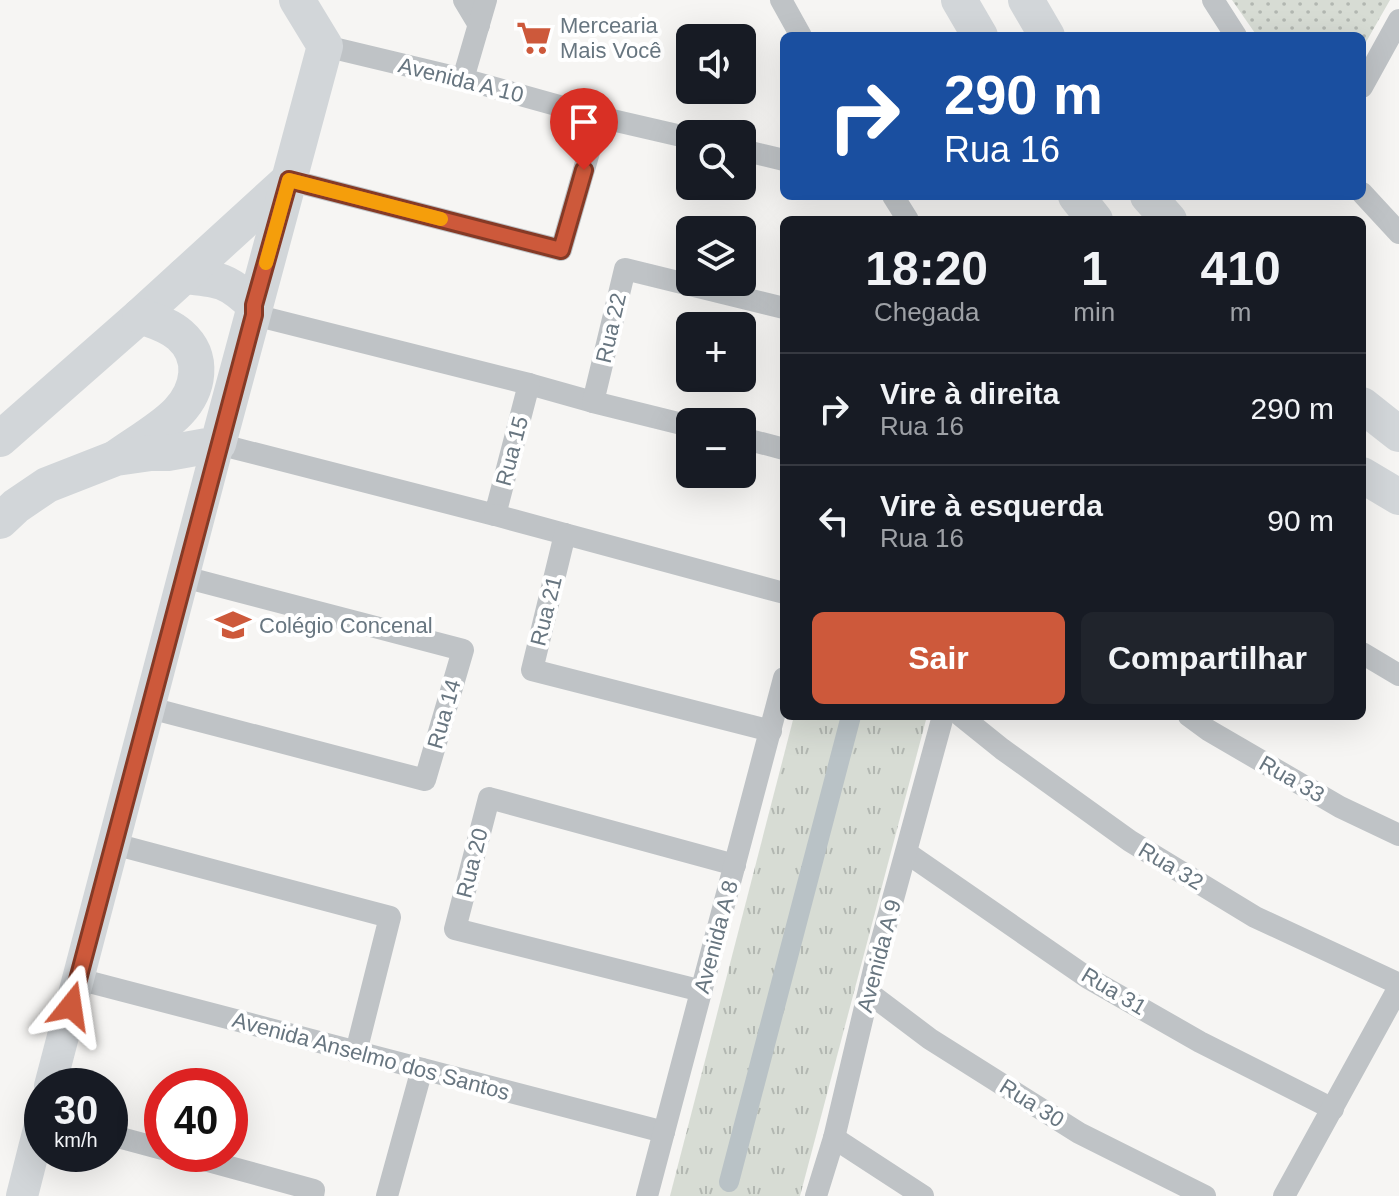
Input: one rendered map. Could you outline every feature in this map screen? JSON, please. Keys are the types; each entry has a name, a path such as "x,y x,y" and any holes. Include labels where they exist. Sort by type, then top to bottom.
{"main road":[{"path":"0,521 47,485 116,458 218,444 325,46 297,0"},
{"path":"959,0 978,32"},
{"path":"1026,0 1045,32"},
{"path":"0,439 289,180"},
{"path":"1079,200 1092,216"},
{"path":"1152,200 1166,216"},
{"path":"184,276 222,280 241,293 254,310"},
{"path":"116,458 176,414 195,385 196,368 187,342 164,325 140,316"},
{"path":"1366,408 1399,434"},
{"path":"1366,477 1399,497"}],"street":[{"path":"464,0 479,25"},
{"path":"463,79 486,0"},
{"path":"781,0 799,32"},
{"path":"1213,0 1233,32"},
{"path":"1366,80 1399,20"},
{"name":"Avenida A 10","path":"325,46 676,135"},
{"path":"289,180 561,250 599,117"},
{"path":"756,153 780,159"},
{"path":"1366,197 1399,233"},
{"name":"Rua 22","path":"593,402 625,269 780,307"},
{"path":"254,310 676,423"},
{"name":"Rua 15","path":"218,444 495,515 529,384"},
{"path":"756,442 780,448"},
{"path":"55,1068 218,444"},
{"path":"495,515 780,592"},
{"name":"Rua 21","path":"565,534 532,670 771,731"},
{"name":"Rua 14","path":"150,708 425,780 463,650 184,577"},
{"path":"1366,655 1399,675"},
{"name":"Avenida A 8","path":"647,1196 780,694"},
{"name":"Avenida A 9","path":"816,1196 834,1138 942,720"},
{"name":"Rua 32","path":"966,720 1130,841 1167,864 1255,917 1399,985"},
{"name":"Rua 33","path":"1194,720 1340,807 1399,835"},
{"name":"Rua 20","path":"702,991 455,929 489,798 735,865"},
{"path":"114,844 390,917 356,1052"},
{"name":"Rua 31","path":"907,853 1088,978 1200,1042 1333,1109"},
{"name":"Avenida Anselmo dos Santos","path":"78,979 664,1132"},
{"path":"1284,1196 1399,985"},
{"name":"Rua 30","path":"869,993 930,1039 1079,1133 1205,1196"},
{"path":"387,1196 422,1069"},
{"path":"834,1138 923,1196"},
{"path":"22,1196 28,1172"},
{"path":"248,1172 314,1190 313,1196"}],"green space":[{"path":"1232,0 1390,0 1366,42 1366,32 1254,32"},
{"path":"793,720 926,720 800,1196 670,1196"}],"waterway":[{"path":"729,1182 850,720"}],"slow traffic":[{"path":"266,263 289,180 441,219"}],"place":[{"name":"Mercearia Mais Você","path":"534,38"},
{"name":"Colégio Concenal","path":"233,625"}],"route":[{"path":"71,1006 289,180 561,250 584,170"}]}
